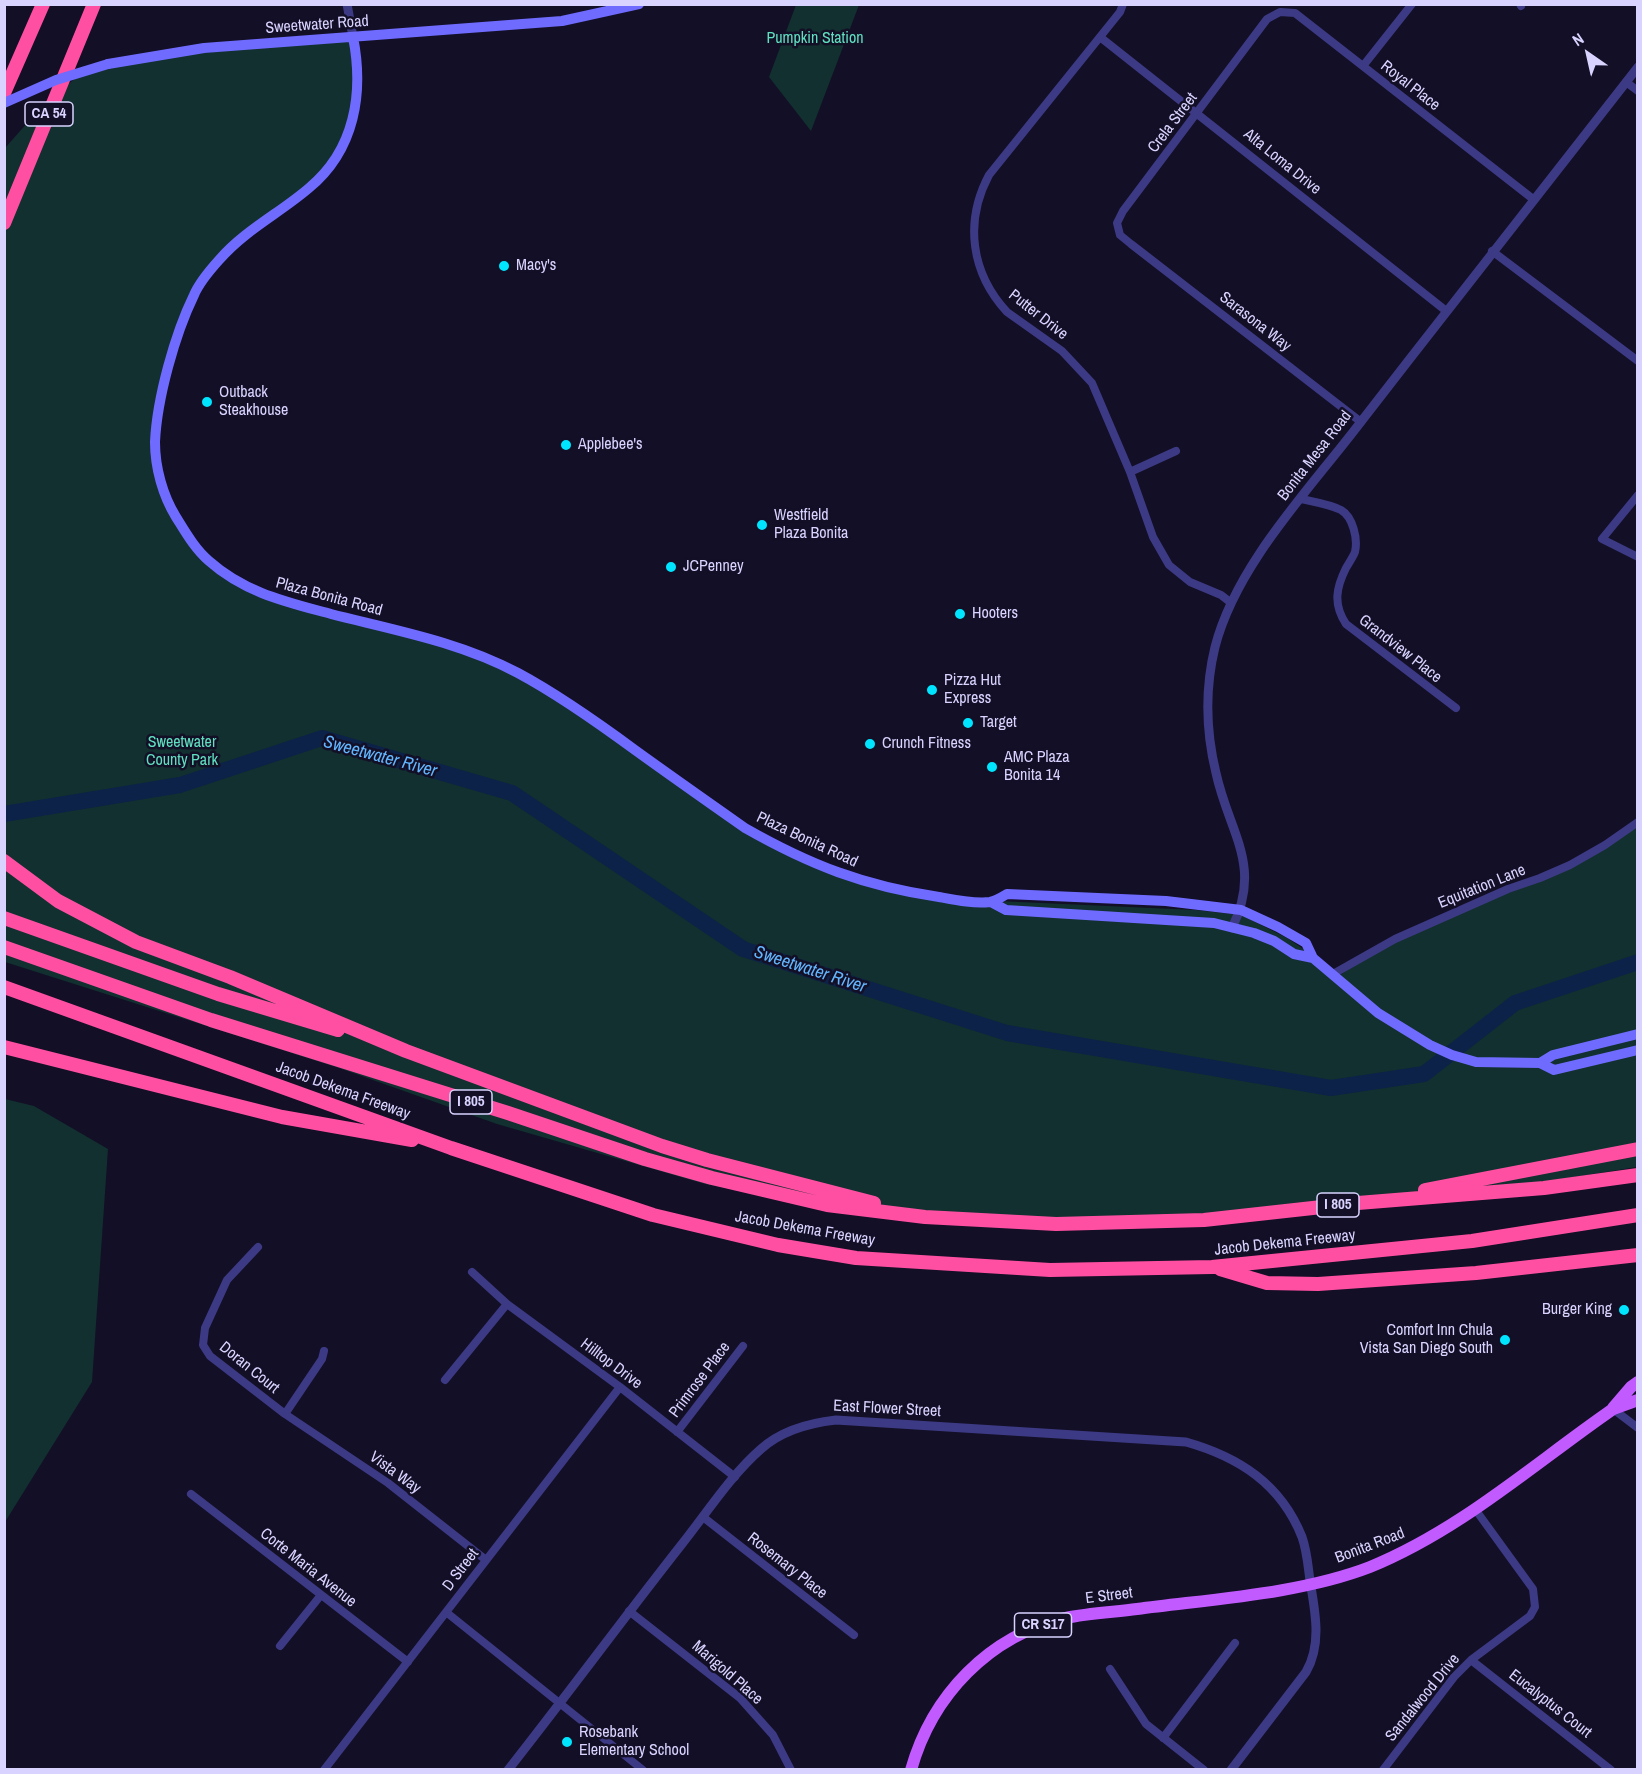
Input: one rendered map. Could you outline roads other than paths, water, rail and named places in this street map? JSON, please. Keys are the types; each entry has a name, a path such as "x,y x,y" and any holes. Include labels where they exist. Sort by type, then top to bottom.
{"highway":[{"name":"CA 54","path":"4,93 42,4"},
{"name":"CA 54","path":"4,223 94,4"},
{"path":"4,74 28,39"},
{"path":"4,861 58,901 136,942 230,977 406,1051 674,1150 925,1217"},
{"path":"4,918 218,994 406,1051"},
{"name":"Jacob Dekema Freeway","path":"4,947 211,1020 508,1113 645,1159 712,1178 827,1205 925,1217 1056,1224 1203,1220 1358,1203 1544,1188 1638,1175"},
{"name":"Jacob Dekema Freeway","path":"4,987 451,1148 653,1215 778,1245 856,1258 1050,1270 1212,1267 1472,1241 1638,1215"},
{"path":"4,1047 282,1117 451,1148"},
{"path":"1358,1203 1638,1149"},
{"path":"1212,1267 1267,1283 1318,1284 1476,1273 1638,1256"}],"main road":[{"name":"Sweetwater Road","path":"4,103 56,80 108,64 204,48 562,21 639,4"},
{"name":"Plaza Bonita Road","path":"353,37 359,80 356,105 347,136 339,153 310,187 258,224 219,259 194,293 171,356 155,443 160,482 168,504 192,543 209,561 232,578 267,597 443,643 479,655 516,672 566,700 745,828 833,872 904,892 991,902 1006,910 1214,923 1254,933 1274,941 1294,954 1313,958"},
{"name":"Plaza Bonita Road","path":"991,902 1007,894 1166,901 1241,910 1306,943 1313,958 1378,1013 1430,1045 1452,1055 1492,1064 1540,1063 1554,1070 1638,1050"},
{"name":"Plaza Bonita Road","path":"1540,1063 1553,1055 1638,1034"},
{"name":"Bonita Road","path":"1311,1584 1368,1567 1424,1542 1452,1526 1612,1409 1638,1382"},
{"name":"Bonita Road","path":"1612,1409 1638,1400"},
{"name":"E Street","path":"911,1770 928,1725 954,1686 977,1662 1020,1635 1067,1618 1311,1584"}],"street":[{"path":"347,4 353,37"},
{"name":"Putter Drive","path":"1124,4 989,175 976,209 974,245 983,278 1000,304 1007,312 1062,351 1092,383 1130,472 1153,537 1163,556 1184,578 1221,595 1230,602"},
{"path":"1362,66 1413,4"},
{"name":"Royal Place","path":"1267,19 1280,12 1295,13 1533,199"},
{"name":"Crela Street","path":"1131,244 1120,235 1117,223 1120,217 1267,19"},
{"name":"Alta Loma Drive","path":"1100,37 1446,310"},
{"name":"Bonita Mesa Road","path":"1232,928 1241,910 1245,867 1243,852 1226,811 1215,772 1209,735 1208,699 1215,648 1230,602 1258,555 1446,310 1638,67"},
{"path":"1626,82 1638,91"},
{"name":"Sarasona Way","path":"1131,244 1361,422"},
{"path":"1492,251 1638,361"},
{"path":"1130,472 1176,452"},
{"path":"1638,495 1602,539 1638,556"},
{"name":"Grandview Place","path":"1301,499 1332,506 1344,512 1355,533 1355,551 1339,582 1337,594 1340,613 1346,624 1456,708"},
{"name":"Equitation Lane","path":"1333,974 1395,939 1508,889 1570,865 1605,845 1638,822"},
{"name":"Doran Court","path":"258,1247 227,1280 205,1328 203,1345 210,1356 285,1414 322,1359 324,1352"},
{"name":"Hilltop Drive","path":"472,1272 507,1304 620,1387 735,1478"},
{"path":"445,1380 507,1304"},
{"name":"Primrose Place","path":"677,1432 743,1346"},
{"name":"D Street","path":"324,1770 620,1387"},
{"path":"1612,1409 1638,1428"},
{"name":"Vista Way","path":"285,1414 388,1483 486,1560"},
{"name":"East Flower Street","path":"508,1770 629,1611 735,1478 759,1450 778,1437 800,1427 830,1421 1186,1442 1213,1449 1248,1467 1287,1507 1302,1538 1309,1564 1311,1584"},
{"name":"Corte Maria Avenue","path":"191,1494 408,1662"},
{"name":"Sandalwood Drive","path":"1383,1770 1454,1677 1471,1660 1530,1616 1535,1607 1533,1589 1475,1509"},
{"name":"Rosemary Place","path":"703,1517 854,1635"},
{"path":"1231,1770 1314,1659 1316,1620 1311,1584"},
{"path":"280,1646 321,1595"},
{"name":"Marigold Place","path":"629,1611 740,1698 773,1735 791,1770"},
{"path":"446,1612 524,1672 643,1770"},
{"path":"1163,1738 1235,1643"},
{"name":"Eucalyptus Court","path":"1471,1660 1611,1770"},
{"path":"1110,1669 1146,1724 1204,1770"}],"waterway":[{"name":"Sweetwater River","path":"4,814 180,785 322,738 512,793 743,949 1007,1033 1331,1088 1424,1074 1515,1003 1638,962"}],"place":[{"name":"Macy's","path":"504,266"},
{"name":"Outback Steakhouse","path":"207,402"},
{"name":"Applebee's","path":"566,445"},
{"name":"Westfield Plaza Bonita","path":"762,525"},
{"name":"JCPenney","path":"671,567"},
{"name":"Hooters","path":"960,614"},
{"name":"Pizza Hut Express","path":"932,690"},
{"name":"Target","path":"968,723"},
{"name":"Crunch Fitness","path":"870,744"},
{"name":"AMC Plaza Bonita 14","path":"992,767"},
{"name":"Burger King","path":"1624,1310"},
{"name":"Comfort Inn Chula Vista San Diego South","path":"1505,1340"},
{"name":"Rosebank Elementary School","path":"567,1742"}],"park label":[{"name":"Pumpkin Station","path":"815,39"},
{"name":"Sweetwater County Park","path":"182,752"}]}
